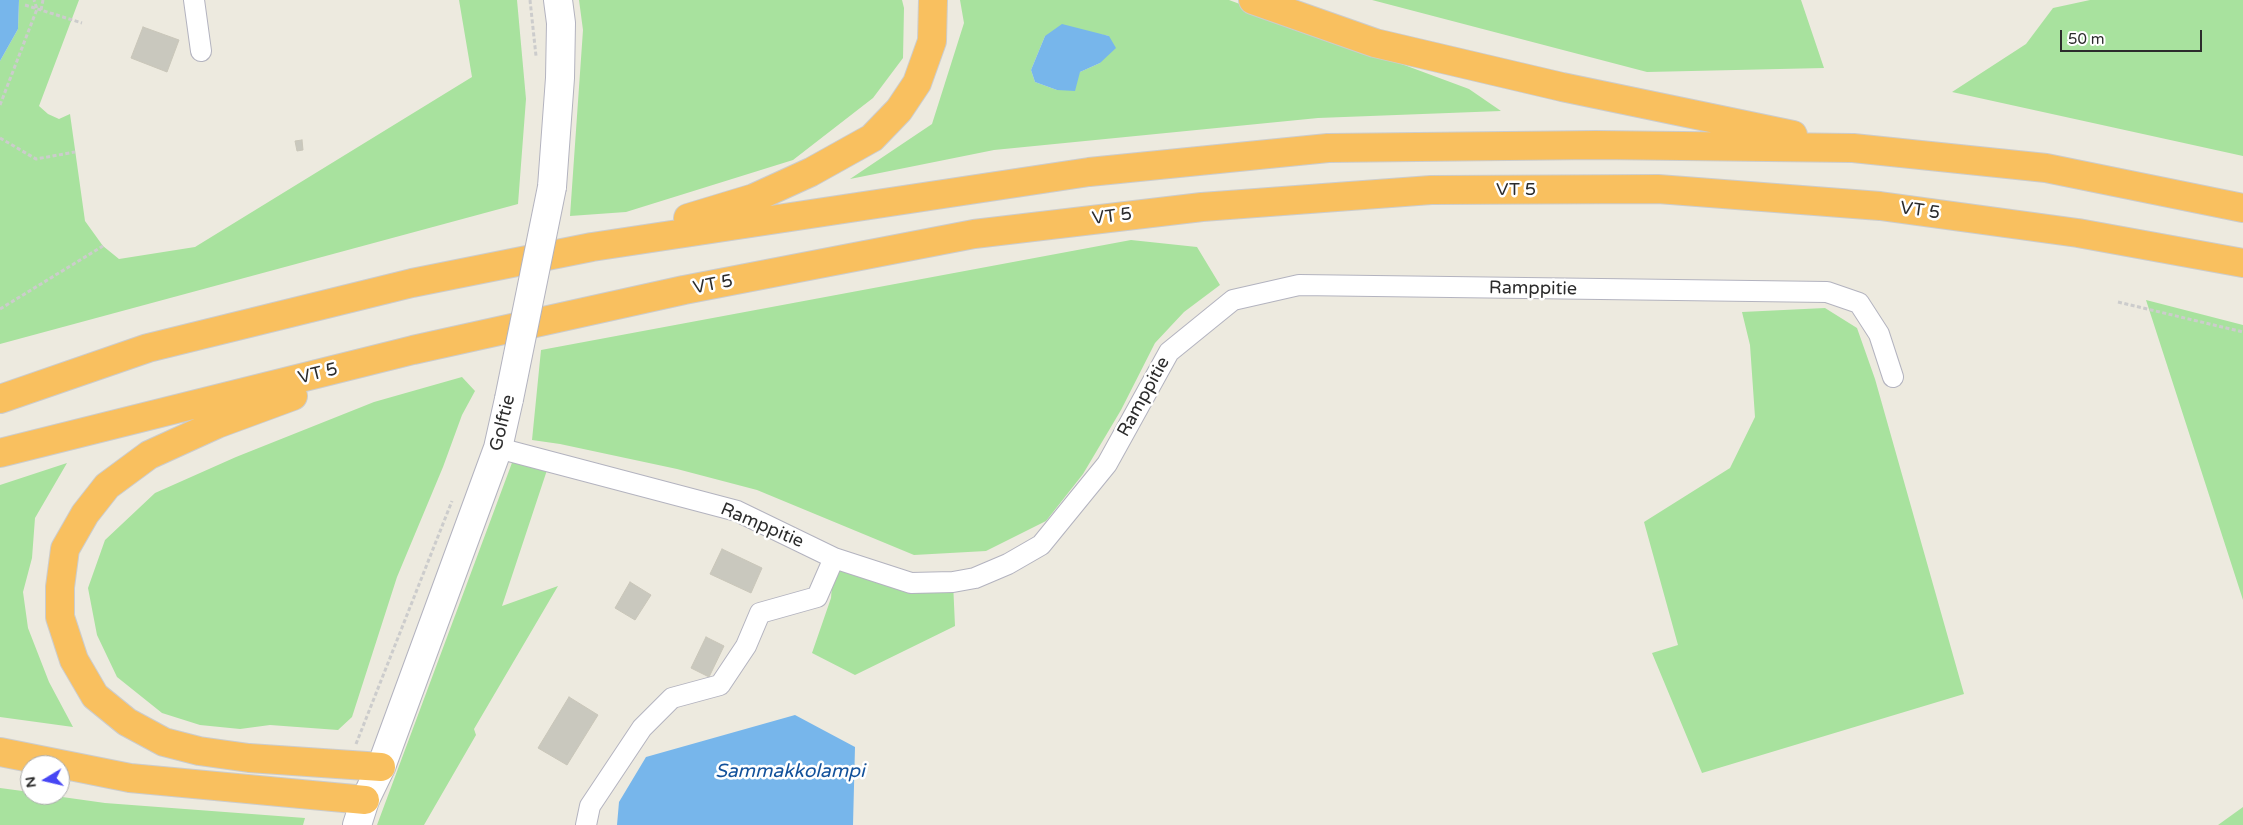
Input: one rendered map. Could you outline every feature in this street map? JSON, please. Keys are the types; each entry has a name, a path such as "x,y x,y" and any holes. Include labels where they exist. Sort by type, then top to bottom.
{"highway":[{"path":"592,246 754,198 811,172 872,138 899,110 917,83 932,41 933,0"},
{"path":"1253,0 1375,43 1562,87 1853,148"},
{"path":"0,399 148,348 412,283 592,246 1089,172 1328,148 1596,145 1853,148 2046,168 2243,208"},
{"name":"VT 5","path":"0,453 413,350 684,290 974,234 1202,207 1431,190 1658,189 1880,206 2078,232 2243,262"},
{"path":"381,767 199,751 164,742 127,722 95,696 74,660 60,617 60,587 65,549 85,514 107,486 149,455 217,424 413,350"},
{"path":"0,752 130,778 361,812"}],"street":[{"path":"194,0 201,50"},
{"name":"Golftie","path":"361,812 381,767 498,448 552,187 562,23 558,0"},
{"name":"Ramppitie","path":"498,448 737,511 834,558 911,583 954,582 975,578 1008,564 1041,545 1107,464 1169,352 1233,300 1299,286 1827,292 1859,302 1879,334 1893,377"},
{"path":"586,825 590,806 642,728 672,698 720,685 746,646 760,613 816,597 834,558"}],"path":[{"path":"0,105 36,9 34,0"},
{"path":"41,10 42,0"},
{"path":"25,5 82,24"},
{"path":"0,138 36,158 75,152"},
{"path":"0,309 103,246"},
{"path":"2118,302 2243,332"},
{"path":"347,765 455,492"}],"green space":[{"path":"19,0 79,0 39,106 48,114 59,119 70,114 85,221 103,246 119,259 195,247 472,77 459,0 517,0 526,99 518,204 0,344 0,61 18,29"},
{"path":"579,0 902,0 904,8 903,58 873,98 793,160 626,212 570,216 583,30"},
{"path":"960,0 1229,0 1469,89 1501,111 1318,118 994,150 850,179 932,124 964,23","holes":["1087,32 1109,36 1100,63 1080,72 1057,90 1035,82 1031,70 1045,36"]},
{"path":"1372,0 1801,0 1824,68 1647,72"},
{"path":"2090,0 2243,0 2243,156 1952,92 2026,44 2053,8"},
{"path":"1131,240 1197,247 1220,285 1184,312 1155,343 1121,410 1083,474 1046,521 986,551 914,555 757,490 677,469 560,444 532,440 541,350"},
{"path":"2146,300 2243,325 2243,600"},
{"path":"1825,308 1857,328 1875,379 1964,694 1702,773 1652,653 1678,645 1644,522 1730,468 1755,417 1750,345 1742,312"},
{"path":"462,377 475,391 462,415 443,467 397,577 352,717 338,730 270,725 240,729 200,725 162,713 117,677 97,635 88,588 105,540 155,493 236,457 374,402"},
{"path":"516,452 550,461 502,606 558,586 474,729 476,735 424,825 377,825"},
{"path":"67,463 35,518 32,558 23,592 28,628 49,682 73,727 0,717 0,485"},
{"path":"834,558 953,582 955,626 855,675 812,653 831,598"},
{"path":"0,788 20,791 20,805 70,805 70,798 105,803 305,818 303,825 0,825"},
{"path":"2243,807 2243,825 2218,825"}],"water":[{"path":"0,0 19,0 18,29 0,61"},
{"path":"1062,24 1109,36 1116,48 1100,63 1080,72 1075,91 1057,90 1035,82 1031,70 1045,36"},
{"name":"Sammakkolampi","path":"795,715 855,747 853,825 617,825 619,802 646,757"}],"building":[{"path":"143,27 179,40 167,72 131,58"},
{"path":"302,140 303,150 297,151 295,141"},
{"path":"722,549 762,568 751,593 710,574"},
{"path":"630,582 651,595 635,620 615,608"},
{"path":"706,637 724,646 709,677 691,668"},
{"path":"569,697 598,715 567,765 538,748"}]}
